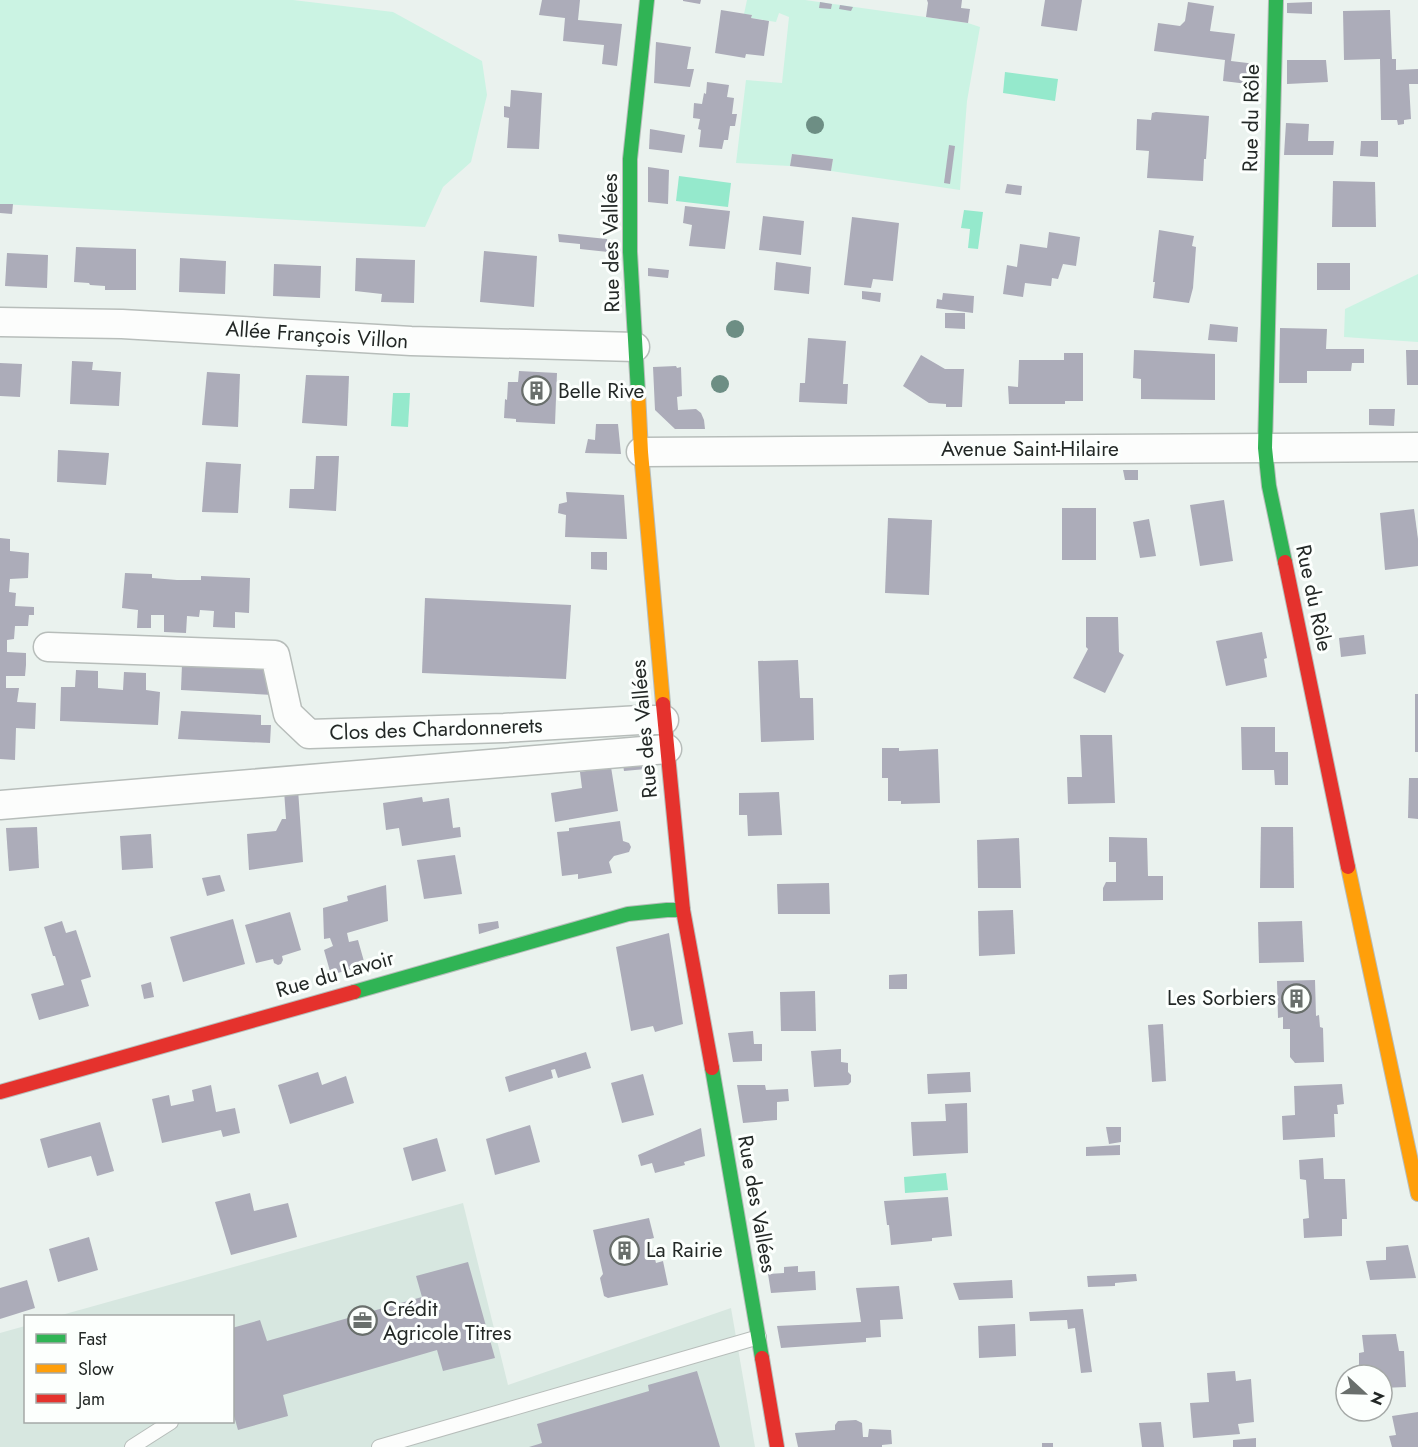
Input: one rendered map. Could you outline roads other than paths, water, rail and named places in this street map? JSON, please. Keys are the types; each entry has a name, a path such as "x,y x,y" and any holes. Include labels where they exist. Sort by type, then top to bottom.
{"street":[{"name":"Rue des Vallées","path":"647,0 630,159 630,252 642,452 664,720 683,910 777,1447"},
{"name":"Rue du Rôle","path":"1276,0 1265,448 1269,486 1418,1194"},
{"name":"Allée François Villon","path":"0,322 122,324 411,341 635,347"},
{"name":"Avenue Saint-Hilaire","path":"642,452 1418,447"},
{"name":"Clos des Chardonnerets","path":"48,647 275,655 288,714 309,734 664,720"},
{"path":"0,805 667,749"},
{"name":"Rue du Lavoir","path":"0,1092 628,914 683,910"}],"lane":[{"path":"379,1447 759,1337"},
{"path":"132,1447 169,1423"}],"place":[{"name":"Belle Rive","path":"537,391"},
{"name":"Les Sorbiers","path":"1297,998"},
{"name":"La Rairie","path":"625,1250"},
{"name":"Crédit Agricole Titres","path":"362,1321"}]}
